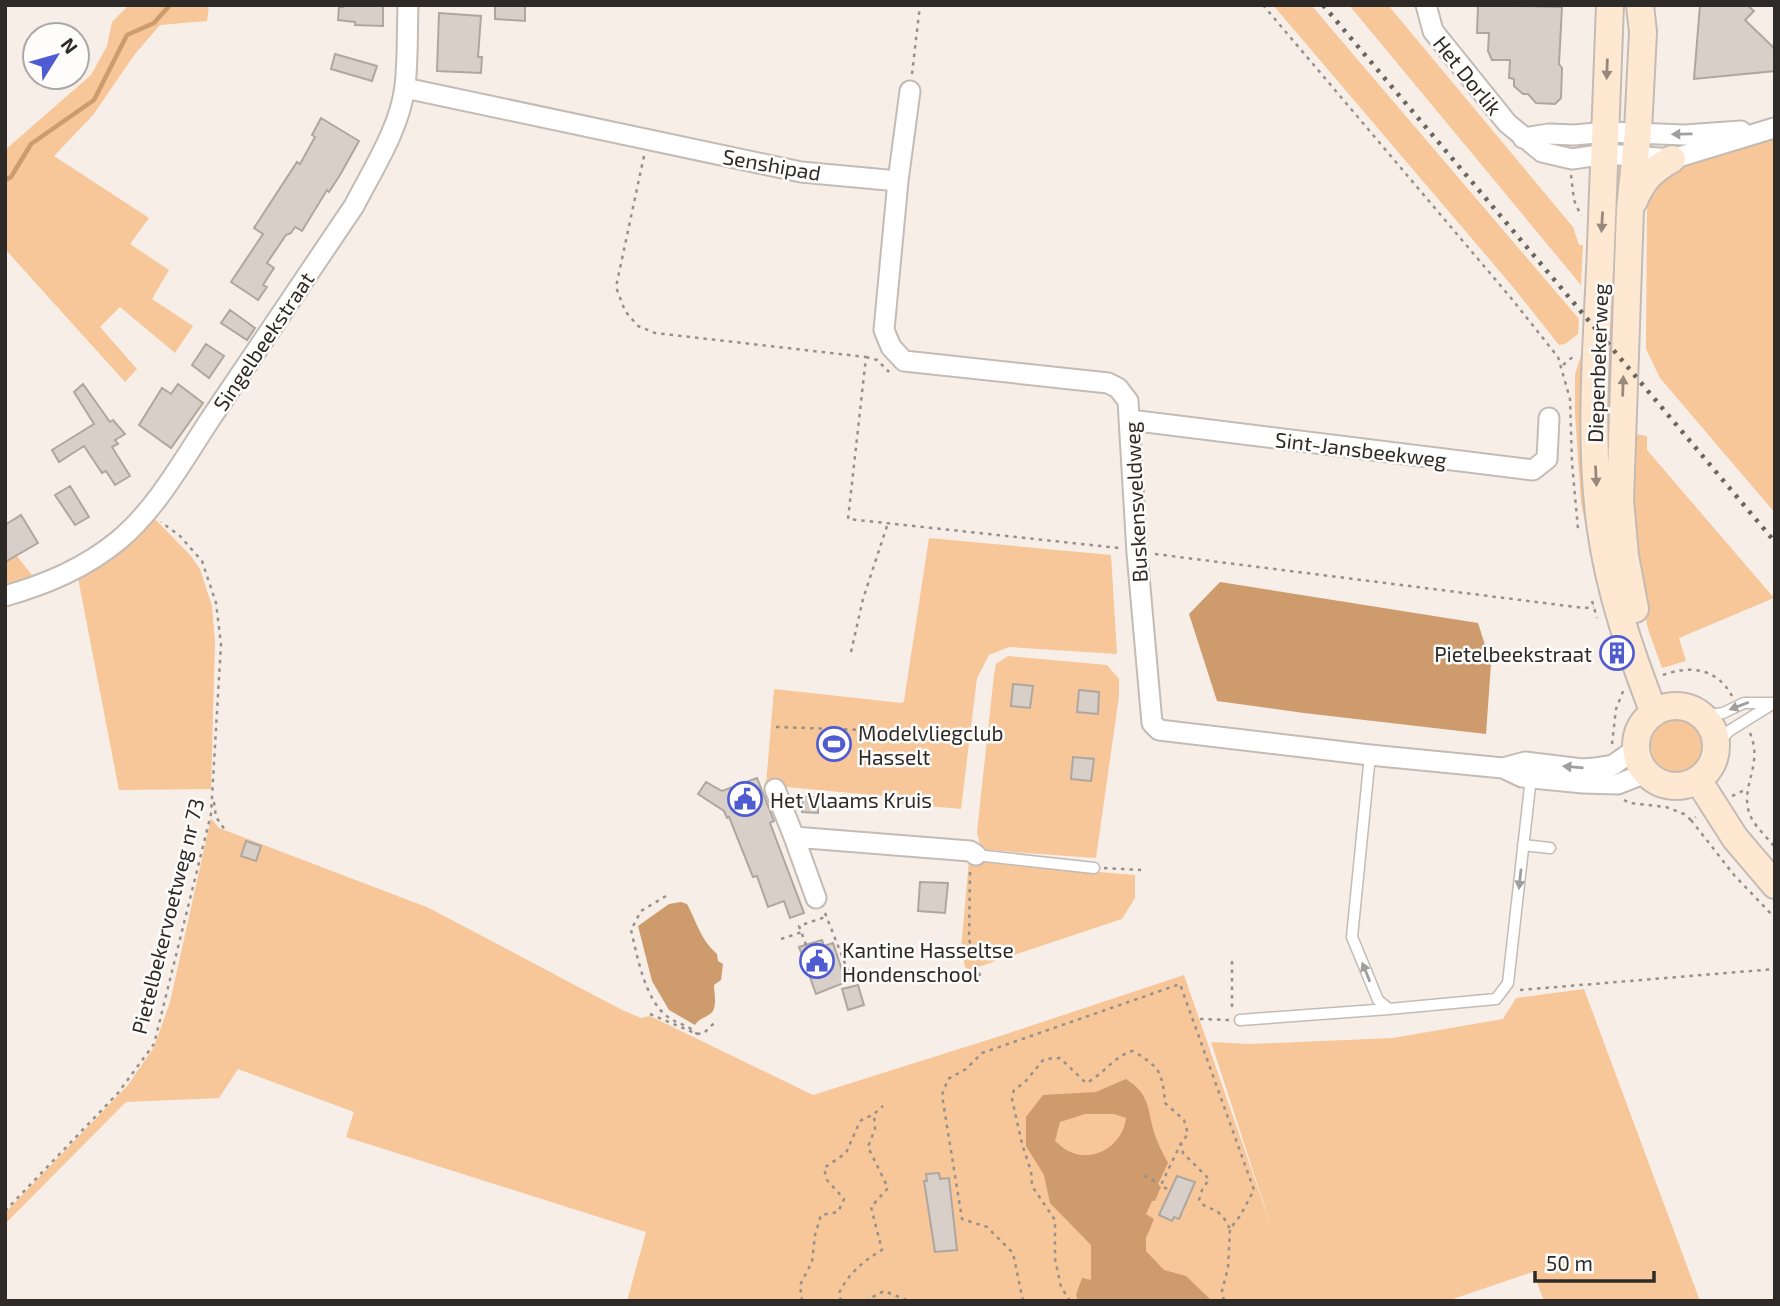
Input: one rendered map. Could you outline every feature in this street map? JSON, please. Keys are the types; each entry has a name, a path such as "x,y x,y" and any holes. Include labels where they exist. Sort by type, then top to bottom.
{"main road":[{"name":"Diepenbekerweg","path":"1610,5 1595,383 1596,484 1610,580 1627,642 1661,710"},
{"name":"Diepenbekerweg","path":"1640,5 1643,32 1630,209 1620,500 1625,556 1637,618 1656,678 1661,710"},
{"path":"1630,209 1642,181 1672,159"},
{"path":"1690,708 1704,716 1713,729 1717,744 1709,770 1687,785 1670,786 1661,783 1641,761 1638,733 1642,724 1661,710 1690,708"},
{"path":"1698,780 1735,838 1775,885"}],"street":[{"name":"Singelbeekstraat","path":"5,596 62,576 92,561 120,539 147,511 354,206 394,124 405,88 408,5"},
{"name":"Het Dorlik","path":"1426,5 1433,31 1507,123 1523,138 1549,134 1574,135 1606,143 1636,143"},
{"name":"Senshipad","path":"405,88 802,172 898,181"},
{"name":"Buskensveldweg","path":"910,91 898,181 884,330 891,347 904,361 1108,383 1118,388 1128,401 1137,553 1152,723 1159,730 1503,768 1525,762 1531,770 1595,768 1641,761"},
{"path":"1636,143 1685,135 1774,128"},
{"path":"1636,143 1672,159 1774,128"},
{"name":"Sint-Jansbeekweg","path":"1130,419 1533,470 1547,459 1549,418"},
{"path":"775,789 817,898"},
{"path":"793,837 973,853"}],"lane":[{"path":"1704,716 1723,713 1744,703 1775,702 1729,731 1717,744"},
{"path":"1370,755 1352,937 1378,1000 1389,1009"},
{"path":"1240,1020 1496,999 1508,984 1531,770"},
{"path":"1523,845 1550,848"},
{"path":"973,853 1094,868"}],"path":[{"path":"910,91 920,5"},
{"path":"1263,5 1558,357 1570,398 1578,530"},
{"path":"646,139 616,287 625,311 638,326 655,333 866,356 897,374"},
{"path":"866,356 848,519 1119,548 1121,555 1168,554 1584,608 1594,607"},
{"name":"Pietelbekervoetweg nr 73","path":"5,1211 118,1093 154,1044 211,814 221,644 216,603 202,561 179,535 147,511"},
{"path":"851,652 863,599 888,523"},
{"path":"1591,594 1597,619"},
{"path":"776,727 982,734"},
{"path":"1737,793 1746,790 1747,804 1754,822 1775,848"},
{"path":"213,799 216,817 225,831"},
{"path":"1691,820 1734,875 1775,918"},
{"path":"973,853 969,939 980,976"},
{"path":"1094,868 1141,870"},
{"path":"666,896 641,911 631,930 645,984 666,1016 692,1029 696,1034"},
{"path":"817,898 828,916 848,971 853,979 866,984"},
{"path":"806,945 799,926 828,916"},
{"path":"781,939 802,932"},
{"path":"1200,1019 1232,1020 1232,961"},
{"path":"1502,992 1775,969"},
{"path":"1023,1301 1013,1253 987,1227 962,1219 942,1095 948,1079 966,1069 982,1053 1180,984 1254,1190 1230,1229 1222,1291 1224,1301"},
{"path":"650,1014 696,1034 704,1033 717,1020"},
{"path":"1070,1301 1060,1287 1055,1259 1055,1220 1032,1186 1031,1171 1012,1100 1014,1090 1025,1082 1044,1059 1060,1058 1086,1083 1098,1077 1125,1053 1133,1051 1155,1064 1163,1081 1165,1103 1184,1120 1188,1134 1161,1185 1167,1189"},
{"path":"802,1301 800,1285 812,1262 815,1235 821,1215 838,1212 844,1199 827,1180 824,1168 846,1153 860,1121 883,1106"},
{"path":"841,1301 839,1293 848,1276 882,1250 871,1207 888,1188 868,1147 875,1129 874,1114"},
{"path":"1181,1143 1183,1153 1209,1179 1199,1200 1203,1207 1216,1210 1230,1229"},
{"path":"1144,1176 1159,1183"},
{"path":"865,1301 884,1291 909,1301"}],"shaded area":[{"path":"129,5 209,5 207,21 160,25 135,54 93,115 54,156 149,218 130,244 169,270 152,299 193,326 175,353 120,307 100,327 137,369 125,382 5,249 5,150 73,91 91,91 91,75 107,46 112,22"},
{"path":"1273,5 1311,5 1579,319 1578,334 1565,344 1559,345 1513,287"},
{"path":"1349,5 1388,5 1573,227 1579,245 1583,245 1581,285"},
{"path":"1775,138 1775,513 1660,378 1646,349 1647,210 1651,182 1659,172"},
{"path":"1584,347 1603,583 1599,589 1581,503 1575,414 1575,374"},
{"path":"1628,433 1647,436 1647,450 1774,598 1679,638 1686,661 1662,668 1648,629 1634,561"},
{"path":"151,515 200,569 212,606 215,642 211,789 119,790 78,578"},
{"path":"929,538 1111,555 1117,654 1009,647 989,655 977,678 961,809 895,803 893,797 766,785 774,689 902,703 904,701"},
{"path":"5,541 35,579 5,586"},
{"path":"1220,582 1478,623 1491,664 1486,734 1217,701 1189,614"},
{"path":"1008,656 1107,665 1119,679 1119,696 1096,858 986,850 980,846 977,832 994,675 996,664"},
{"path":"1677,720 1687,722 1695,728 1701,736 1701,756 1695,764 1687,770 1677,772 1667,770 1659,764 1653,756 1651,746 1653,736 1659,728 1667,722"},
{"path":"211,818 219,828 429,908 622,1010 641,1018 650,1016 813,1095 1184,975 1272,1229 1211,1042 1249,1044 1393,1038 1503,1019 1516,998 1584,989 1700,1301 1544,1301 1533,1272 1447,1301 627,1301 646,1232 346,1137 354,1112 238,1069 219,1098 126,1102 5,1224 5,1213 128,1085 154,1047 170,1002"},
{"path":"969,861 1135,875 1135,898 1122,919 966,971 961,948"},
{"path":"669,904 687,904 703,937 717,954 718,961 723,964 721,980 714,985 714,1008 695,1025 669,1010 652,981 638,926"},
{"path":"1126,1079 1144,1096 1155,1136 1168,1163 1158,1184 1161,1187 1155,1201 1152,1201 1146,1214 1154,1219 1146,1238 1146,1251 1164,1270 1186,1276 1212,1301 1078,1301 1076,1295 1082,1278 1091,1280 1091,1245 1050,1203 1044,1175 1026,1146 1026,1117 1043,1095 1096,1092","holes":["1085,1114 1114,1114 1126,1118 1124,1128 1106,1150 1088,1155 1078,1154 1066,1150 1055,1141 1060,1122"]}],"building":[{"path":"383,5 383,26 355,25 355,22 338,20 339,7"},
{"path":"495,5 525,5 525,21 495,19"},
{"path":"1478,5 1562,7 1559,64 1562,68 1561,98 1555,104 1536,103 1528,94 1523,94 1514,86 1514,79 1509,78 1510,60 1492,60 1488,51 1489,33 1477,33"},
{"path":"1700,5 1747,5 1754,11 1745,20 1775,49 1775,71 1694,79"},
{"path":"439,13 481,16 478,57 482,57 481,73 437,71"},
{"path":"335,54 377,66 372,81 331,69"},
{"path":"321,118 359,141 340,175 329,192 327,190 302,231 295,227 286,235 267,263 274,268 263,285 267,287 258,300 231,282 263,234 254,228 297,162 300,164 315,137 312,135"},
{"path":"230,310 255,328 247,340 221,323"},
{"path":"206,344 224,356 209,378 192,365"},
{"path":"83,384 110,422 113,420 125,434 115,440 118,444 112,447 130,476 115,485 106,471 102,473 84,446 59,462 52,450 94,424 74,392"},
{"path":"178,384 203,403 171,448 139,425 162,388 171,394"},
{"path":"70,486 89,517 75,525 55,495"},
{"path":"21,515 38,543 5,562 5,525"},
{"path":"1013,684 1033,686 1030,708 1011,706"},
{"path":"1079,690 1099,692 1098,714 1077,712"},
{"path":"1073,757 1094,759 1091,781 1071,779"},
{"path":"757,778 774,821 770,823 804,913 790,918 784,901 768,907 757,876 753,877 729,817 698,794 706,782 722,791"},
{"name":"Modelvliegclub Hasselt","path":"802,797 818,797 818,813 802,812"},
{"path":"246,841 261,846 256,861 241,856"},
{"path":"920,882 948,883 945,913 918,911"},
{"name":"Kantine Hasseltse Hondenschool","path":"822,940 824,946 833,943 846,982 816,994 799,947"},
{"path":"858,985 864,1005 848,1010 842,989"},
{"path":"939,1173 940,1179 949,1178 957,1250 935,1252 924,1181 927,1181 926,1174"},
{"path":"1177,1176 1195,1182 1179,1219 1174,1217 1172,1221 1159,1215"}],"waterway":[{"path":"5,180 11,177 31,144 94,100 127,35 154,23 170,5"}],"railway":[{"path":"1323,5 1775,542"}],"place":[{"name":"Pietelbeekstraat","path":"1617,653"},
{"name":"Modelvliegclub Hasselt","path":"834,744"},
{"name":"Het Vlaams Kruis","path":"745,799"},
{"name":"Kantine Hasseltse Hondenschool","path":"817,961"}]}
